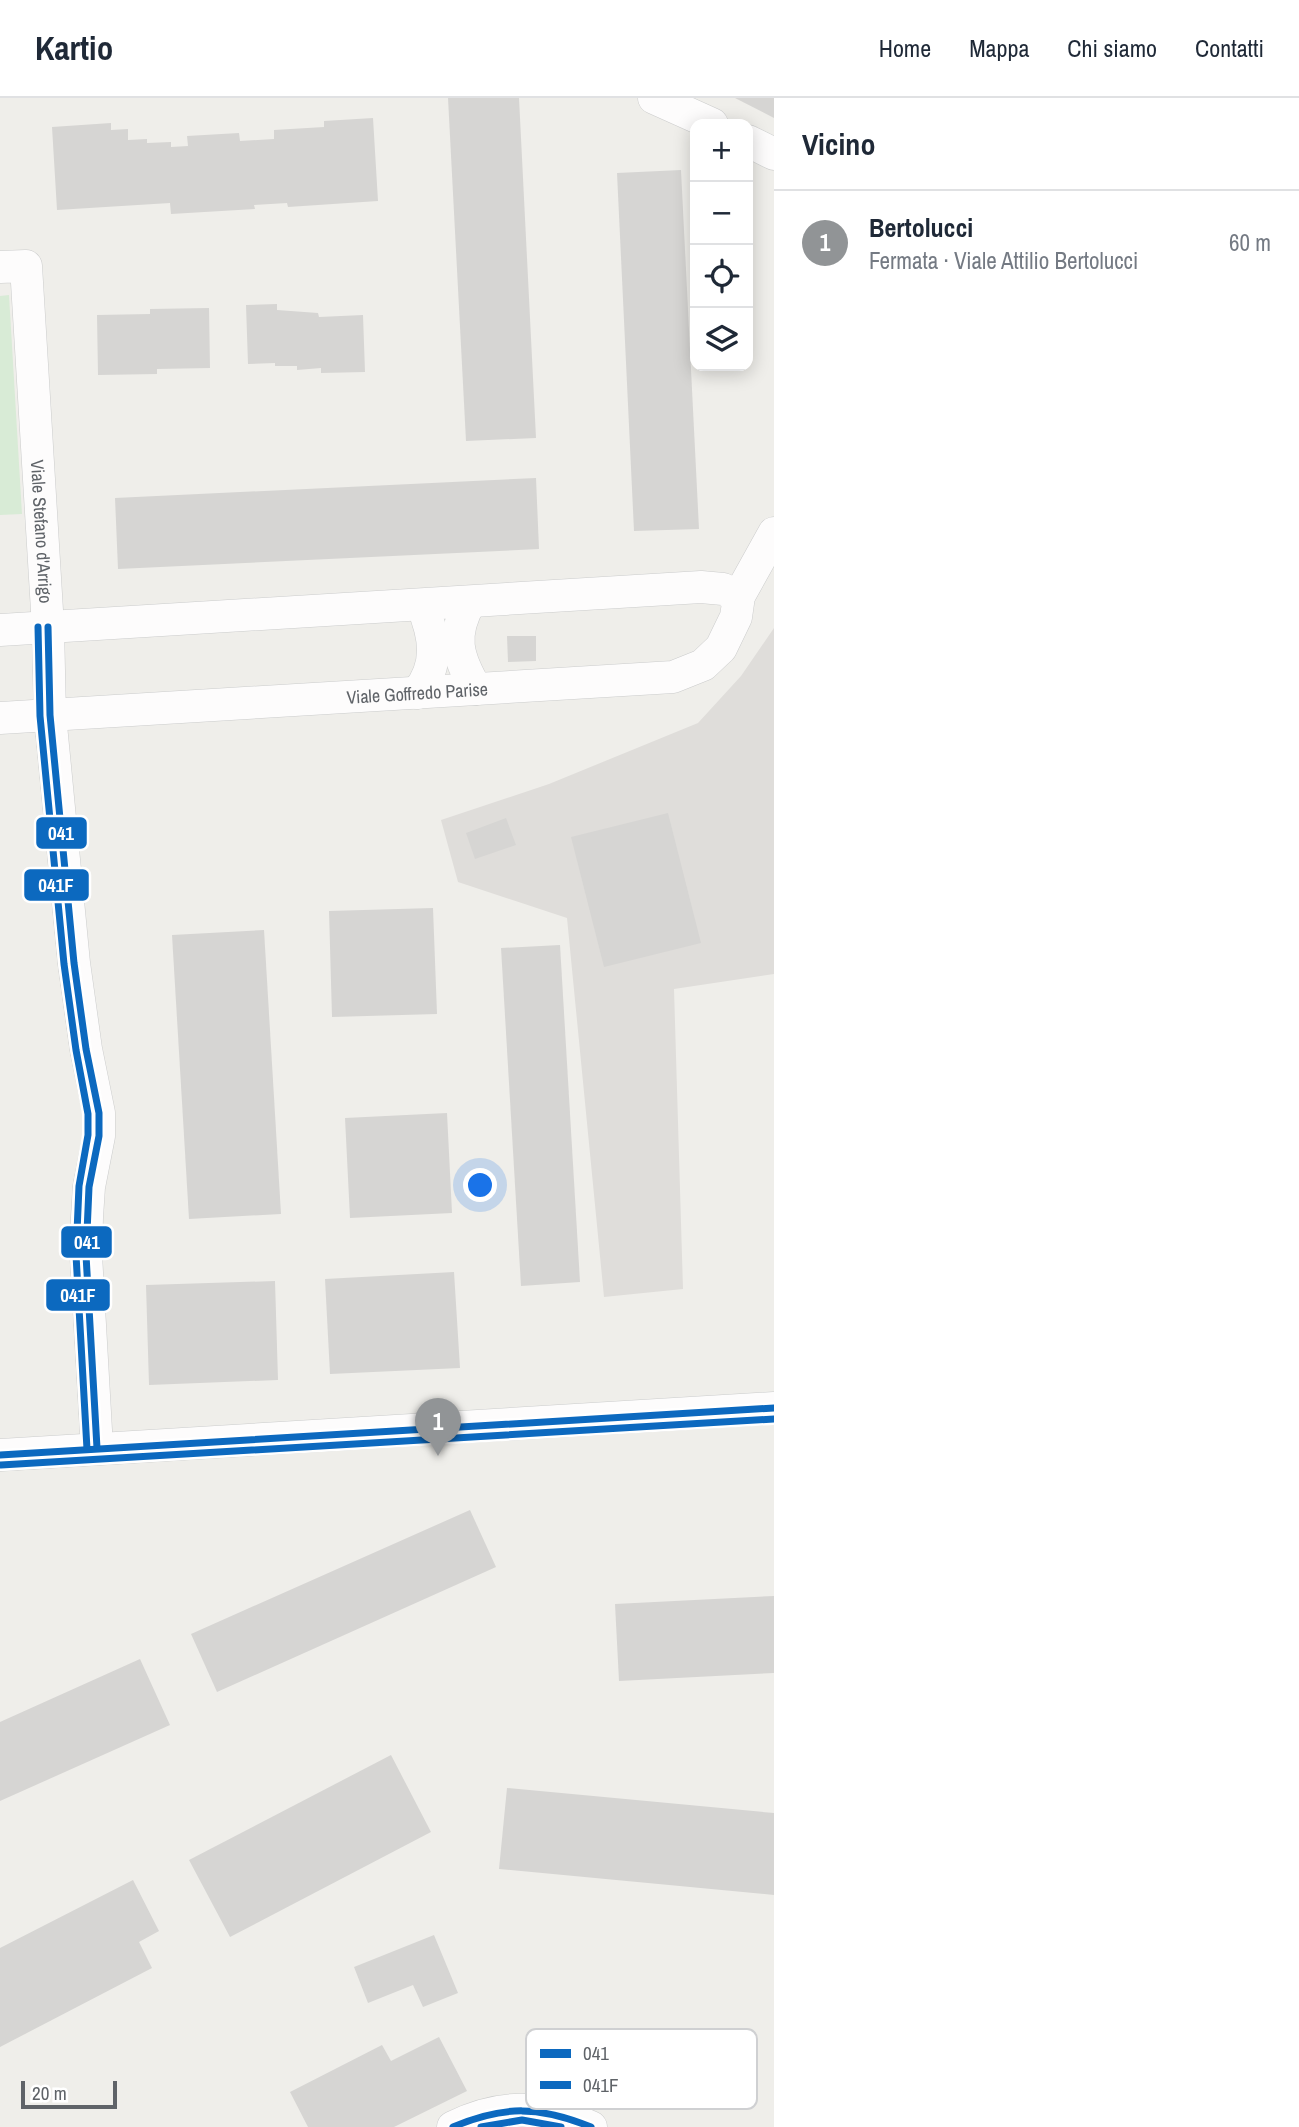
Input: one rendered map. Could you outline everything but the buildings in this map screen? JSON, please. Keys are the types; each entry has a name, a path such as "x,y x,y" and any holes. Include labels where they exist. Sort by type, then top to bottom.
{"street":[{"path":"654,98 701,119"},
{"path":"753,144 774,154"},
{"name":"Viale Stefano d'Arrigo","path":"0,267 26,266 48,627 50,715 74,963 86,1049 99,1114 99,1136 89,1187 86,1255 97,1448"},
{"name":"Viale Goffredo Parise","path":"0,718 684,675 703,664 721,648 736,617 740,596 774,533"},
{"path":"0,630 701,587 723,589 740,596"},
{"path":"470,602 459,627 458,640 463,663 476,689"},
{"path":"417,693 432,669 434,652 429,623 422,605"},
{"path":"0,1455 774,1408"},
{"path":"453,2127 475,2116 491,2112 528,2109 561,2115 591,2127"}],"shaded area":[{"path":"774,628 774,974 674,989 683,1289 604,1297 567,918 458,882 441,820 549,784 698,723 741,676"}],"green space":[{"path":"9,295 22,514 0,515 0,296"}],"transit line":[{"name":"041F","path":"38,627 40,716 64,964 88,1114 88,1135 79,1186 76,1255 87,1449"},
{"name":"041","path":"48,627 50,715 74,963 86,1049 99,1113 99,1136 89,1187 86,1255 97,1448"},
{"name":"041","path":"0,1455 774,1408"},
{"name":"041F","path":"1,1465 774,1419"},
{"name":"041","path":"453,2127 489,2115 522,2111 555,2115 591,2127"},
{"name":"041F","path":"481,2127 522,2120 561,2127"}],"place":[{"name":"Bertolucci","path":"438,1456"}]}
